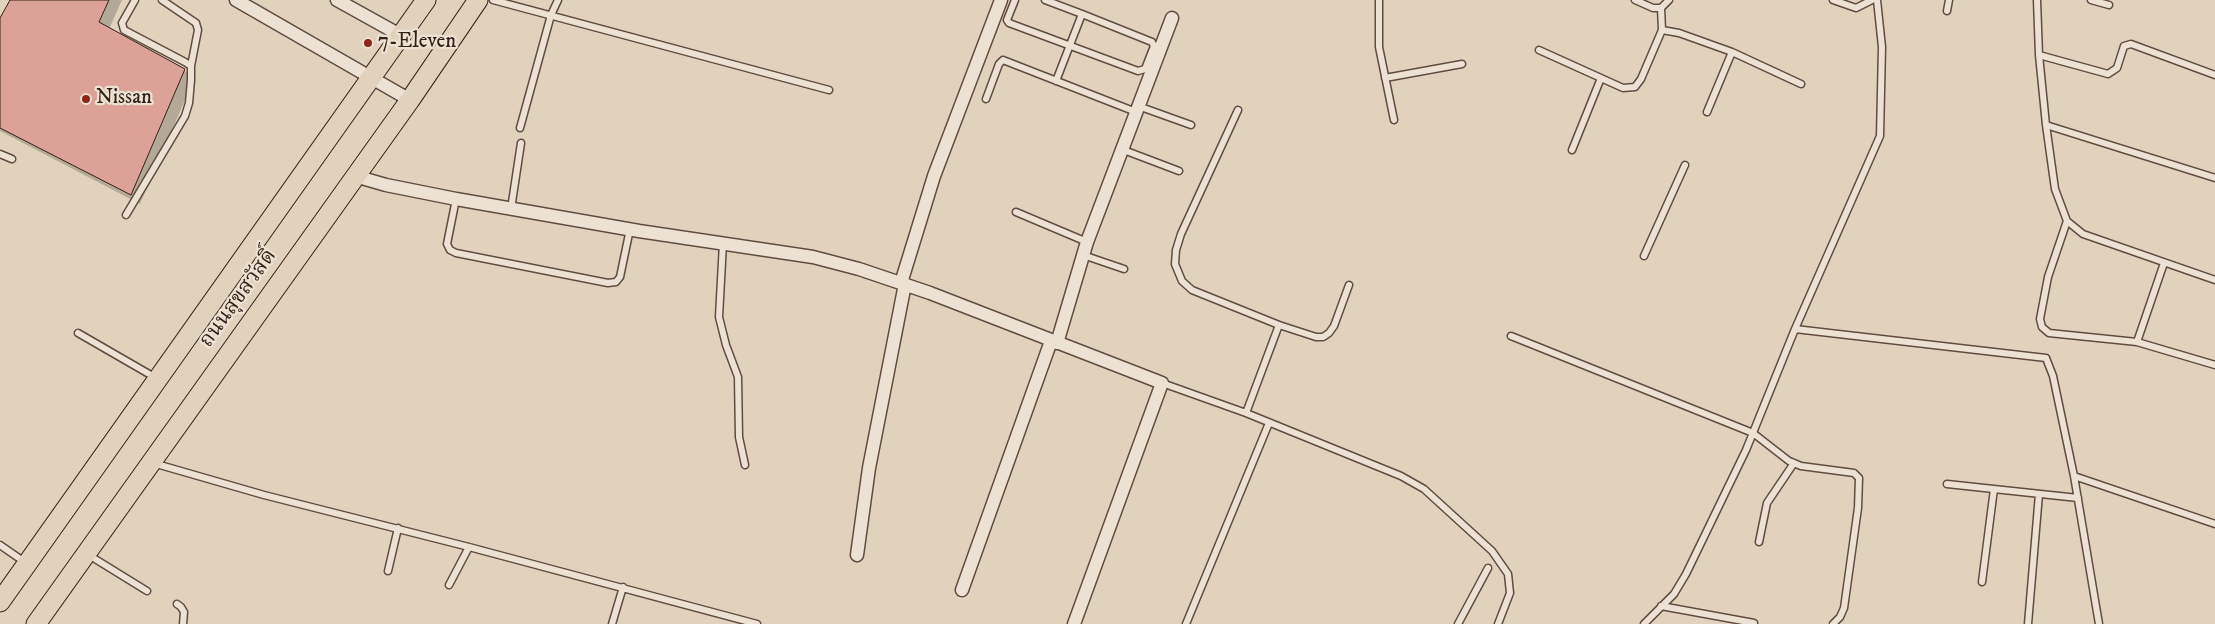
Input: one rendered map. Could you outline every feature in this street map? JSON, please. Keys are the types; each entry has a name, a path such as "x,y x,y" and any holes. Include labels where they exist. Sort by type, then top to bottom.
{"main road":[{"name":"ถนนสุขสวัสดิ์","path":"0,602 426,0"},
{"name":"ถนนสุขสวัสดิ์","path":"36,624 149,462 410,100 478,0"}],"street":[{"path":"236,0 410,100"},
{"path":"337,0 400,36"},
{"path":"857,555 868,468 903,284 934,176 1001,0"},
{"path":"962,590 1054,342 1085,249 1172,18"},
{"path":"355,176 386,186 511,209 813,257 903,284 1162,383 1074,624"}],"lane":[{"path":"135,0 122,23 124,30 191,66"},
{"path":"126,215 185,116 189,103 191,66 198,30 196,23 162,0"},
{"path":"494,0 829,90"},
{"path":"520,128 551,15 558,0"},
{"path":"1015,0 1007,20 1009,23 1138,71 1145,69 1154,46 1152,42 1045,0"},
{"path":"1379,0 1379,47 1394,120"},
{"path":"1635,0 1653,8 1662,8"},
{"path":"1539,50 1623,88 1635,87 1641,79 1662,30 1662,8 1669,0"},
{"path":"1833,0 1856,8 1872,0"},
{"path":"1644,624 1674,594 1686,574 1753,433 1795,329 1880,136 1882,47 1877,0"},
{"path":"1947,10 1949,0"},
{"path":"2037,0 2039,55 2046,125 2055,189 2067,221 2083,234 2215,280"},
{"path":"2092,0 2109,5"},
{"path":"1056,81 1082,14"},
{"path":"1662,30 1679,33 1732,52 1801,84"},
{"path":"2039,55 2108,74 2117,68 2124,46 2131,44 2215,75"},
{"path":"1707,112 1732,52"},
{"path":"986,99 999,64 1003,60 1056,81 1137,109 1191,125"},
{"path":"1385,78 1462,64"},
{"path":"1572,150 1601,78"},
{"path":"1238,110 1181,234 1175,264 1182,281 1192,290 1279,325 1323,337 1334,326 1349,285"},
{"path":"2046,125 2215,178"},
{"path":"511,209 521,143"},
{"path":"1122,149 1179,172"},
{"path":"0,154 12,159"},
{"path":"1644,256 1685,165"},
{"path":"456,199 447,244 450,250 456,253 608,283 616,282 620,277 630,229"},
{"path":"1016,212 1124,269"},
{"path":"2067,221 2048,277 2040,319 2042,327 2049,333 2137,342 2215,365"},
{"path":"723,243 719,318 726,345 738,377 739,437 745,465"},
{"path":"2137,342 2164,263"},
{"path":"1246,413 1279,325"},
{"path":"1795,329 2046,358 2052,376 2074,476 2099,624"},
{"path":"78,333 158,379"},
{"path":"1511,336 1753,433 1794,463 1854,473 1859,478 1858,508 1844,608 1834,624"},
{"path":"1162,383 1246,413 1401,476 1424,489 1492,551 1508,574 1510,593 1498,624"},
{"path":"1186,624 1268,422"},
{"path":"149,462 264,495 469,546 757,624"},
{"path":"1760,542 1767,503 1794,463"},
{"path":"2074,476 2215,524"},
{"path":"1947,484 2078,498"},
{"path":"1982,582 1994,489"},
{"path":"2028,624 2039,494"},
{"path":"388,571 398,528"},
{"path":"0,545 27,564"},
{"path":"449,585 469,546"},
{"path":"86,553 147,591"},
{"path":"1458,624 1488,568"},
{"path":"612,624 623,587"},
{"path":"176,604 184,612 183,624"},
{"path":"1661,606 1754,623"}],"building":[{"name":"Nissan","path":"10,0 109,0 99,22 185,69 131,195 0,128 0,18"}],"place":[{"name":"7-Eleven","path":"368,43"},
{"name":"Nissan","path":"86,99"}]}
